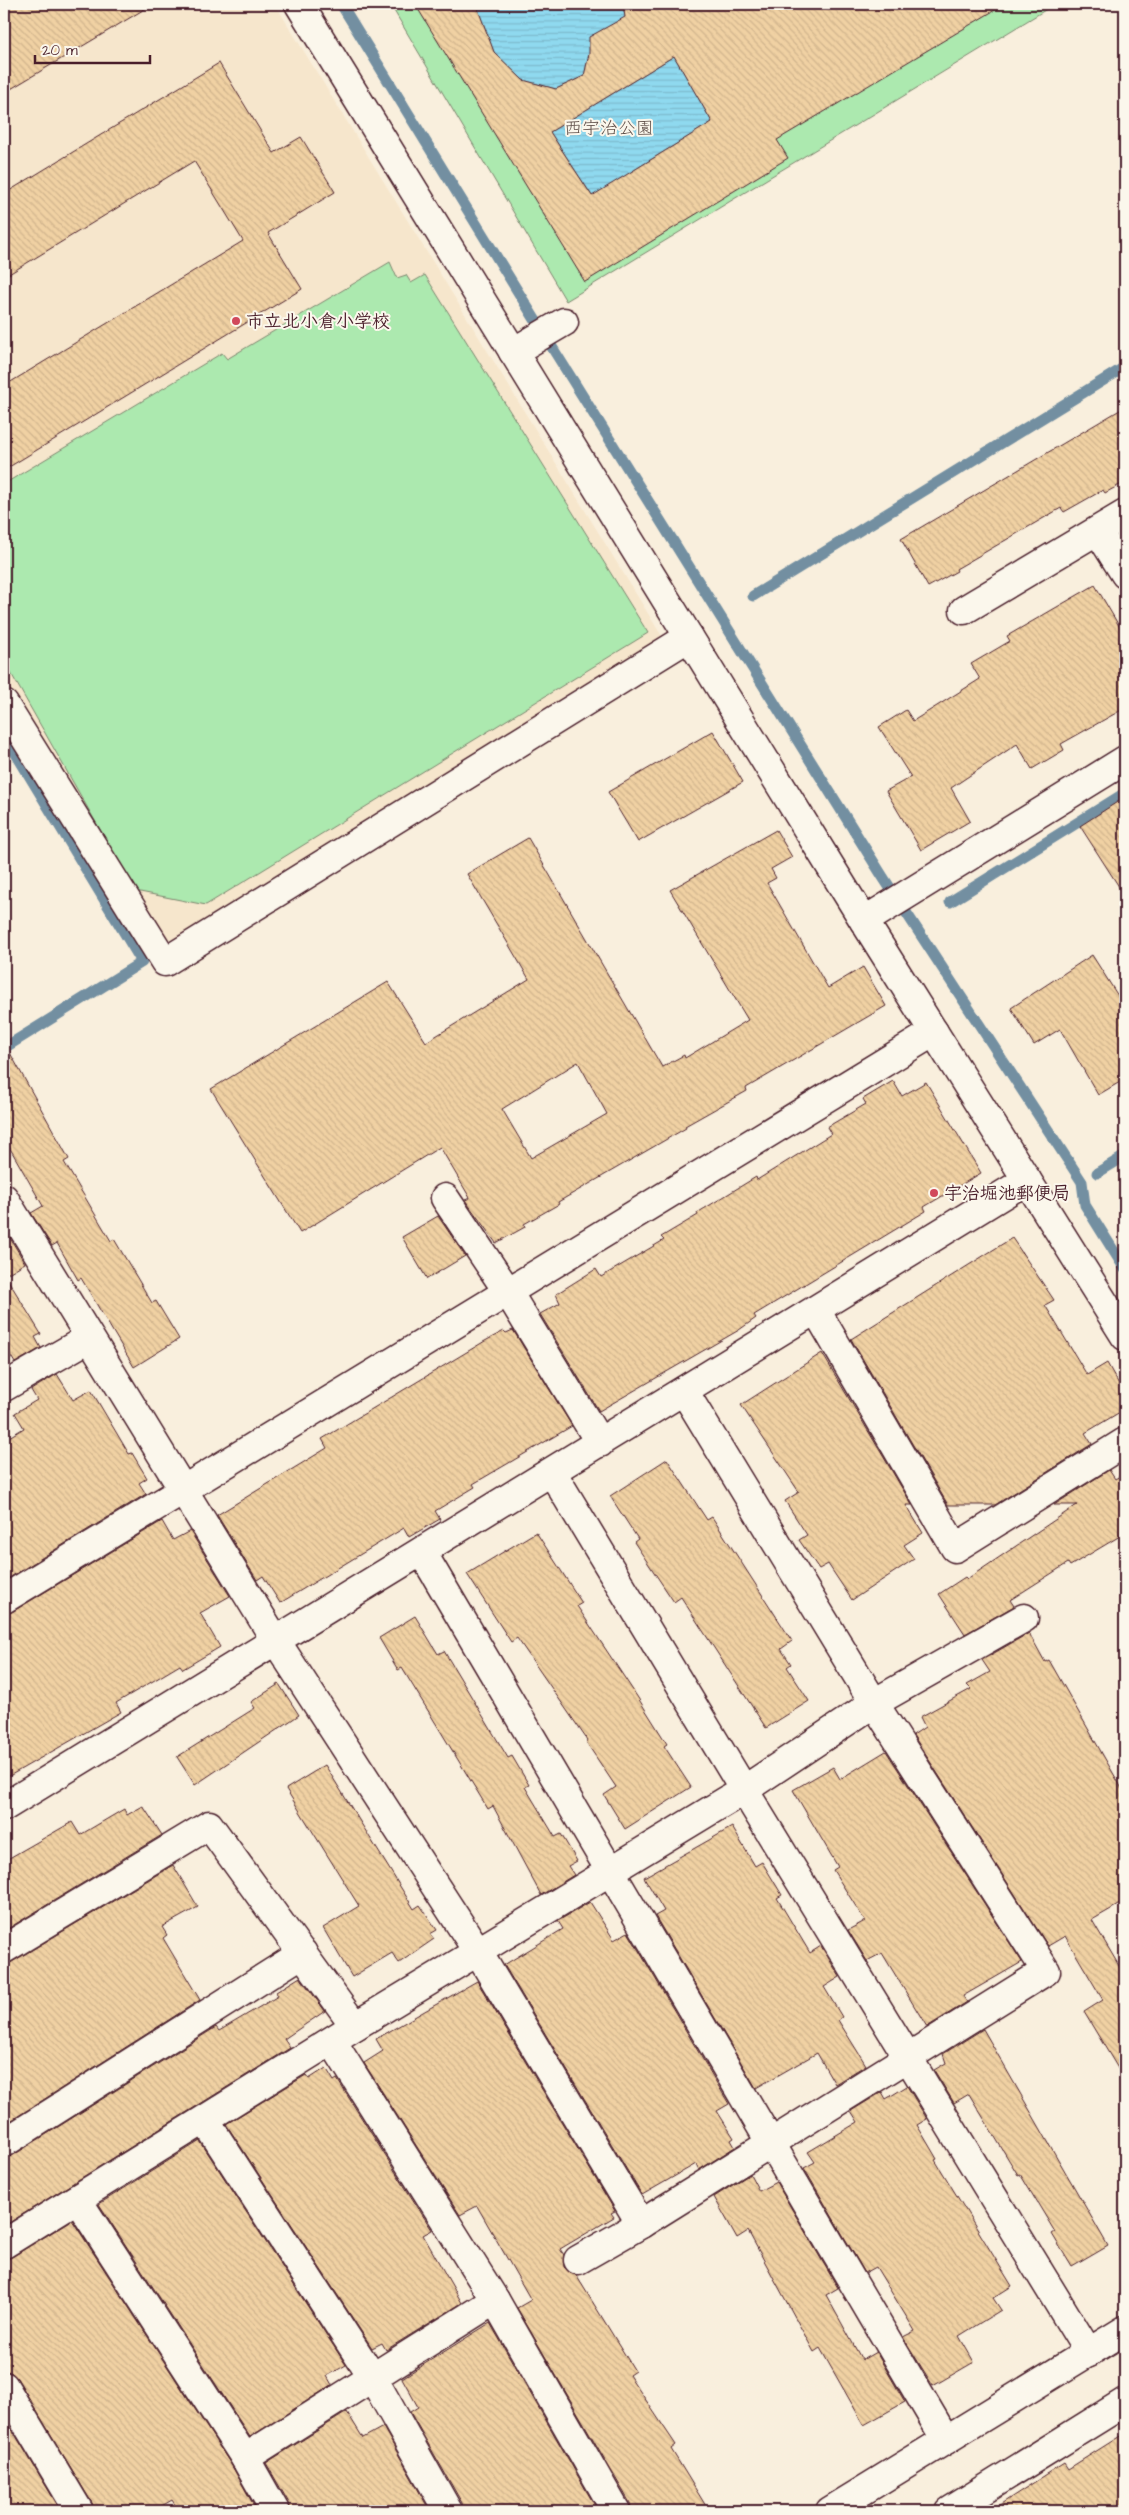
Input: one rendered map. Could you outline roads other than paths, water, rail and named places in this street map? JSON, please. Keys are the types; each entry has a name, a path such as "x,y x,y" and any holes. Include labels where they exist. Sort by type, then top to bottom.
{"street":[{"path":"299,4 689,637 870,917 934,1032 1125,1336"},
{"path":"514,352 564,322"},
{"path":"964,610 1125,514"},
{"path":"1098,531 1125,574"},
{"path":"4,704 165,962 689,637"},
{"path":"870,917 1125,760"},
{"path":"4,1599 934,1032"},
{"path":"4,1807 1027,1180"},
{"path":"4,1198 276,1641 478,1952 641,2224"},
{"path":"445,1198 508,1292 600,1443"},
{"path":"816,1310 955,1548 1125,1442"},
{"path":"4,1387 90,1338"},
{"path":"578,2260 641,2224 907,2056 1046,1971 874,1703 684,1391"},
{"path":"552,1472 744,1790 1089,2353"},
{"path":"422,1552 946,2440"},
{"path":"4,2244 356,2026 744,1790 874,1703 1024,1618"},
{"path":"4,1949 209,1825 356,2026"},
{"path":"4,2143 303,1953"},
{"path":"332,2041 494,2300 616,2511"},
{"path":"205,2120 373,2378 448,2511"},
{"path":"77,2199 245,2458 275,2511"},
{"path":"245,2458 494,2300"},
{"path":"830,2511 1125,2330"},
{"path":"4,2386 79,2511"},
{"path":"950,2511 1125,2402"}],"water":[{"path":"476,4 623,4 625,18 589,54 584,76 556,89 523,80 494,52"},
{"path":"674,56 712,122 634,170 597,203 550,132"}],"waterway":[{"path":"341,4 555,352 883,877 1082,1182 1085,1205 1125,1269"},
{"path":"753,596 1125,367"},
{"path":"4,734 142,962 4,1048"},
{"path":"950,902 1125,793"},
{"path":"1097,1173 1125,1156"}],"place":[{"name":"市立北小倉小学校","path":"236,321"},
{"name":"宇治堀池郵便局","path":"934,1193"}],"park label":[{"name":"西宇治公園","path":"609,128"}]}
